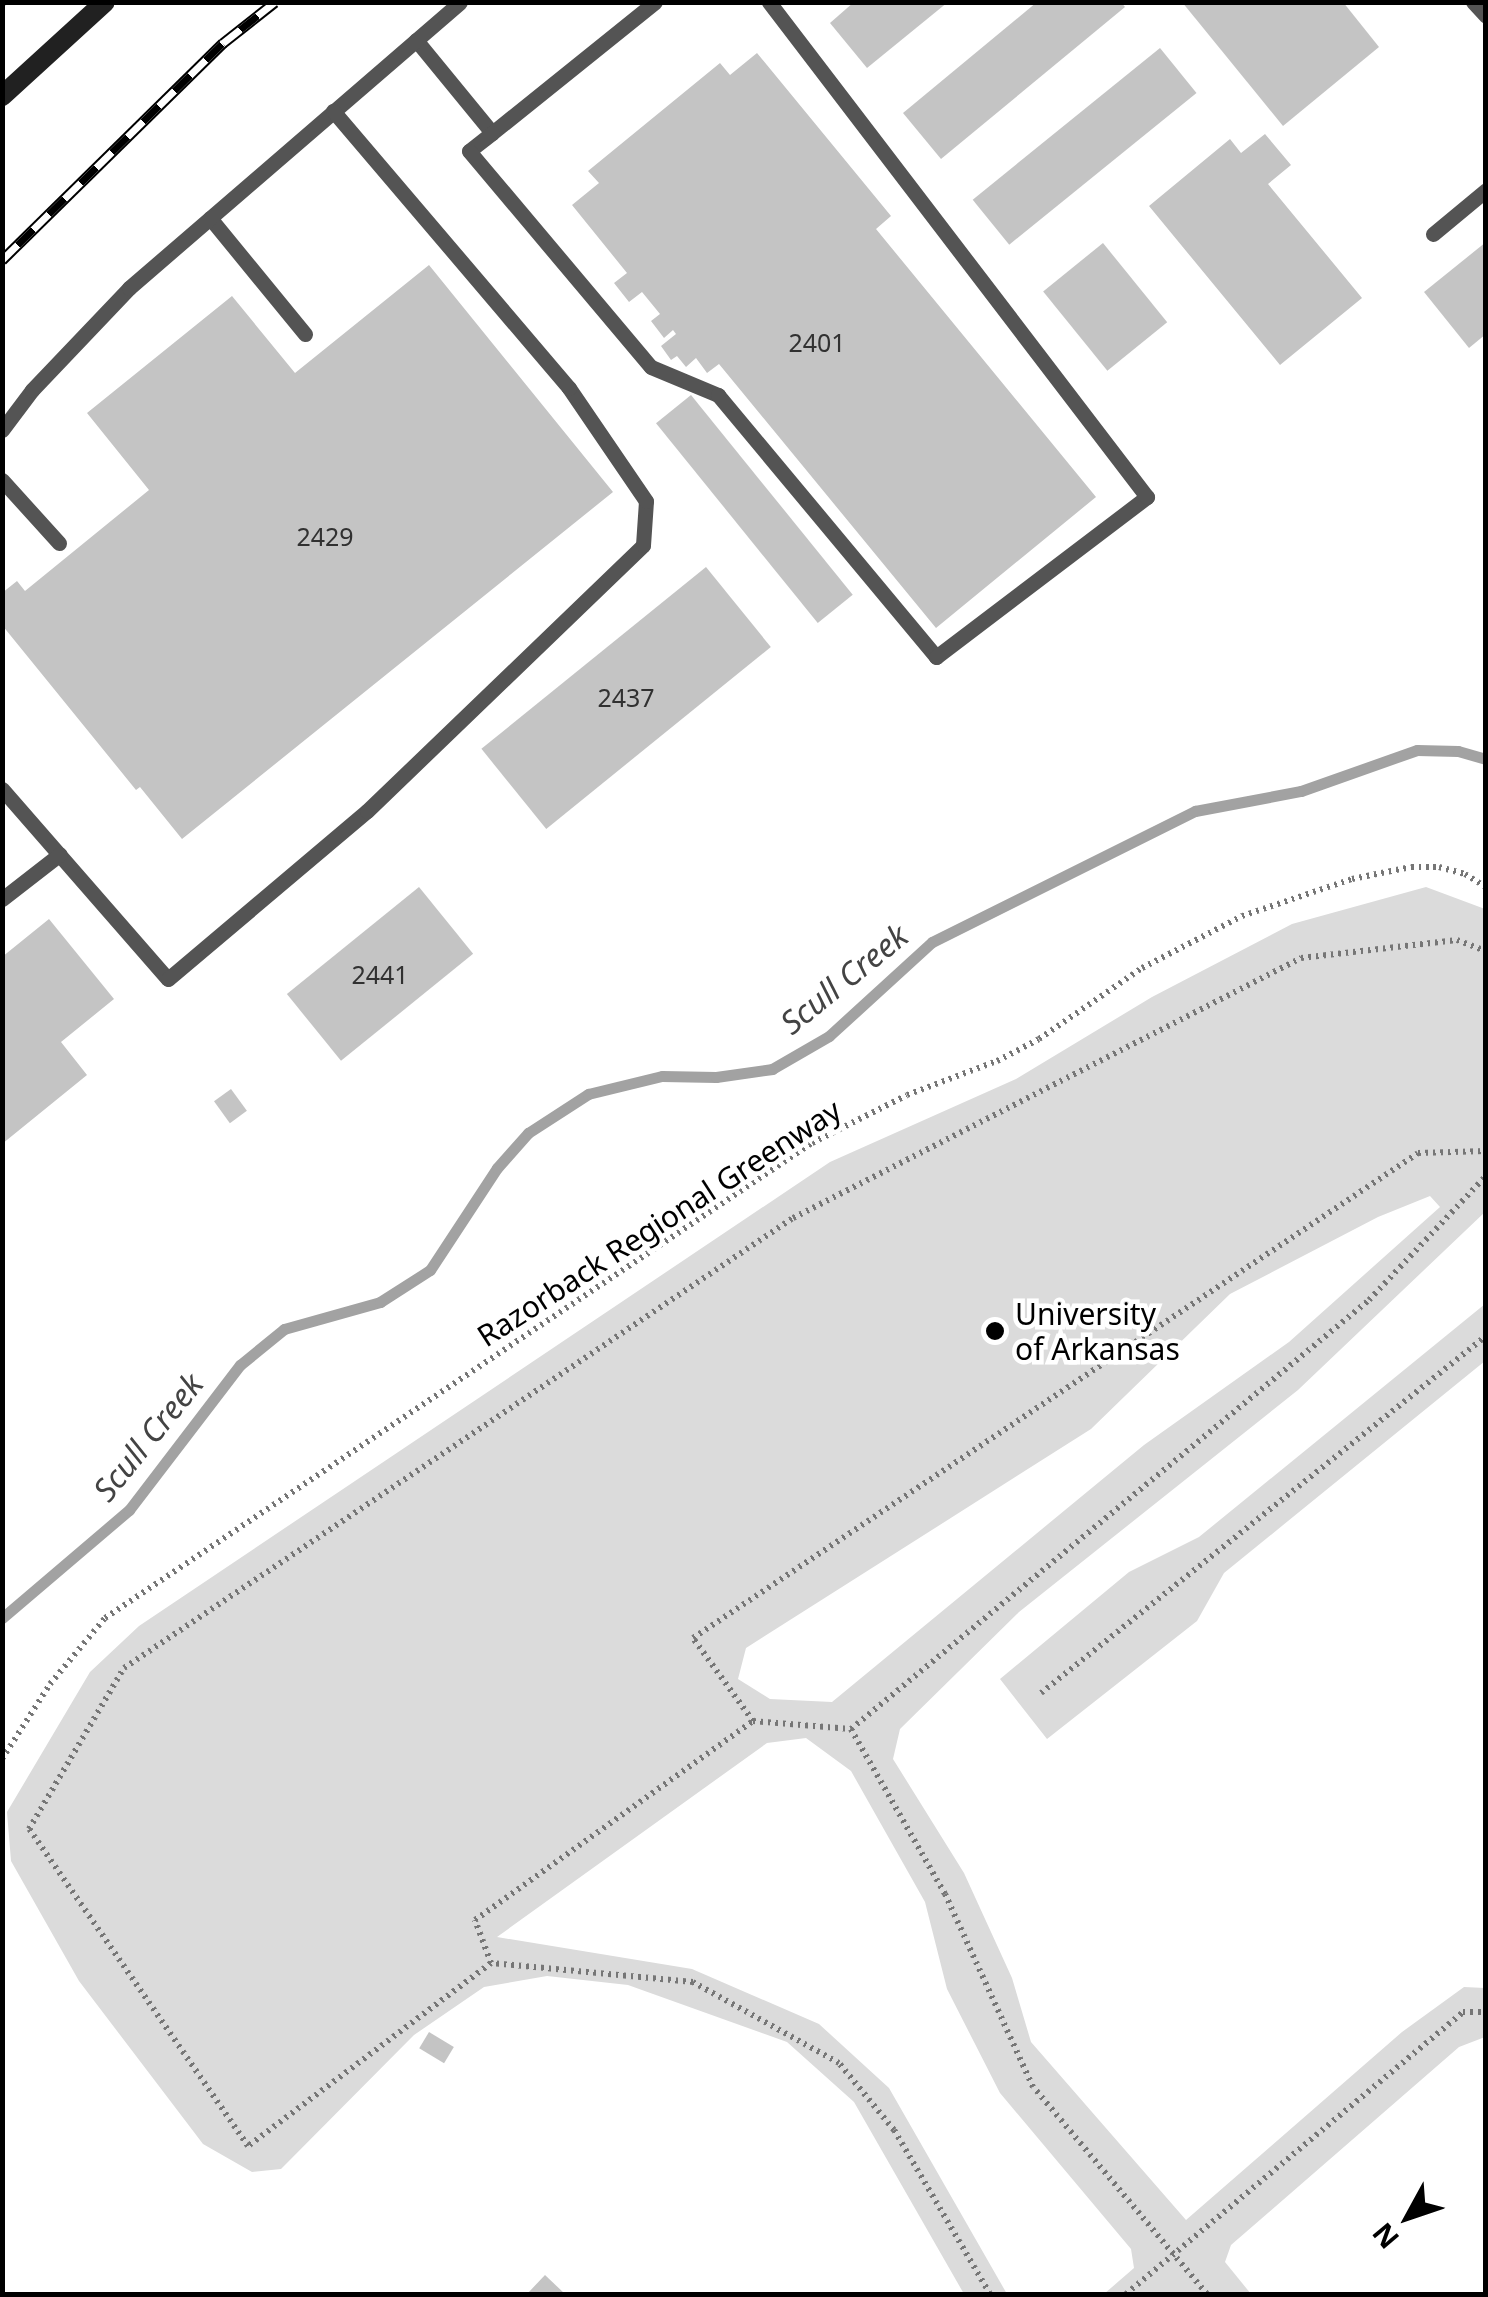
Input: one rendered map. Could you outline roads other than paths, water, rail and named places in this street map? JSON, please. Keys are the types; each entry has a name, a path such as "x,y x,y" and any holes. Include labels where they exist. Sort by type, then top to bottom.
{"main road":[{"path":"2,96 104,2"}],"lane":[{"path":"2,430 32,390 129,288 460,2"},
{"path":"655,2 469,151 650,367 718,396 936,657 1147,497 769,2"},
{"path":"1474,2 1486,16"},
{"path":"416,40 492,133"},
{"path":"2,789 168,978 367,810 643,545 646,501 569,388 333,111"},
{"path":"1433,234 1486,190"},
{"path":"210,218 305,334"},
{"path":"2,480 59,543"},
{"path":"2,899 60,854"}],"waterway":[{"name":"Scull Creek","path":"2,1618 129,1510 240,1365 284,1329 380,1302 430,1270 497,1168 528,1133 588,1094 662,1076 716,1077 772,1069 829,1036 932,942 1195,811 1301,791 1417,750 1458,751 1486,759"}],"railway":[{"path":"2,260 223,43 275,2"}],"place":[{"name":"University of Arkansas","path":"995,1331"}]}
